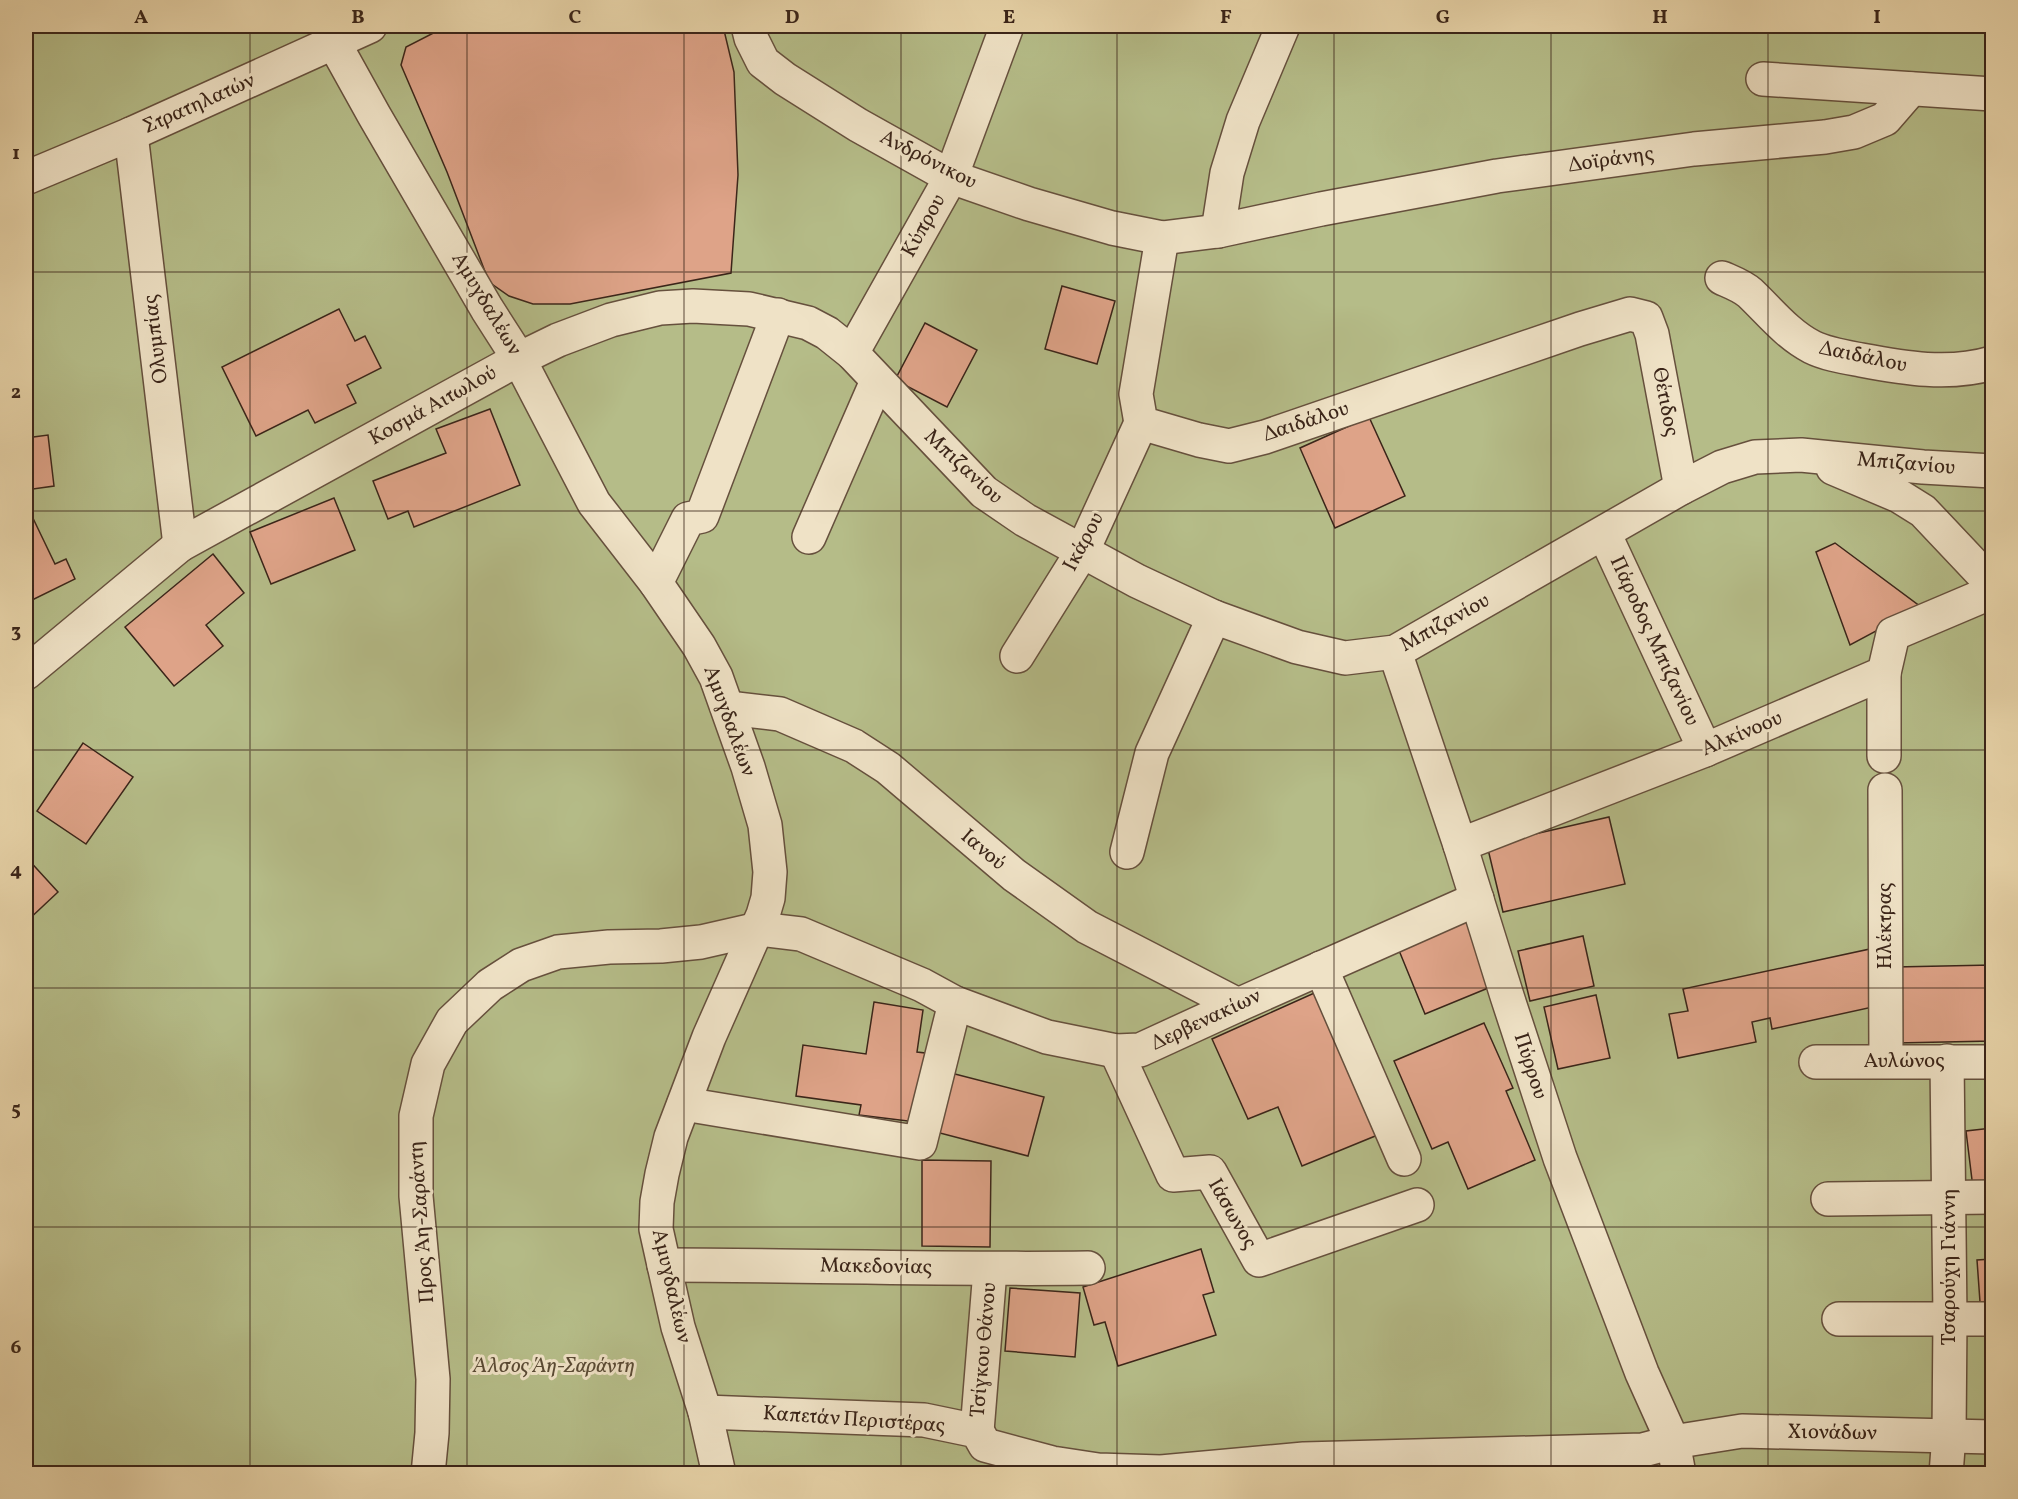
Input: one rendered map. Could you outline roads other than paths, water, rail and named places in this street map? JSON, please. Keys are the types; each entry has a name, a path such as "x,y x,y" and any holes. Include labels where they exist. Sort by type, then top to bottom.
{"street":[{"name":"Στρατηλατών","path":"26,178 131,134 370,26"},
{"name":"Ανδρόνικου","path":"748,26 751,38 763,62 785,79 858,125 951,177 1029,204 1112,228 1162,238 1218,231"},
{"name":"Κύπρου","path":"852,353 951,177 1007,26"},
{"path":"1218,231 1227,173 1243,121 1283,26"},
{"name":"Αμυγδαλέων","path":"334,43 487,309 519,359 594,503 656,583 699,646 716,677 728,708 765,825 770,872 768,897 758,929 709,1037 671,1137 657,1202 656,1229 678,1327 705,1412 719,1473"},
{"path":"1763,79 1992,94"},
{"name":"Δοϊράνης","path":"1218,231 1497,176 1694,149 1825,137 1854,132 1885,119 1911,89"},
{"name":"Ολυμπίας","path":"131,134 180,545"},
{"path":"1141,423 1136,394 1162,238"},
{"name":"Δαιδάλου","path":"1722,278 1748,291 1789,331 1813,348 1840,356 1914,369 1943,371 1981,367 1992,363"},
{"name":"Κοσμά Αιτωλού","path":"26,673 180,545 519,359 558,340 611,320 660,308 693,306 749,309 778,315 808,323 827,333 852,353 877,381"},
{"name":"Δαιδάλου","path":"1141,423 1229,446 1265,437 1580,329 1630,314 1646,318"},
{"path":"656,583 688,519 702,516 778,315"},
{"name":"Θέτιδος","path":"1646,318 1652,334 1681,488"},
{"path":"809,537 877,381"},
{"name":"Μπιζανίου","path":"877,381 984,492 1025,520 1137,581 1214,616 1297,647 1345,658 1395,652 1722,466 1755,457 1801,455 1992,471"},
{"name":"Ικάρου","path":"1017,656 1082,552 1141,423"},
{"path":"1801,455 1899,496 1923,511 1992,584"},
{"name":"Πάροδος Μπιζανίου","path":"1604,533 1705,750"},
{"path":"1884,756 1884,674 1893,634 1992,592"},
{"path":"1126,852 1152,753 1214,616"},
{"name":"Πύρρου","path":"1395,652 1460,845 1560,1158 1642,1373 1673,1442 1680,1473"},
{"name":"Αλκίνοου","path":"1460,845 1705,750 1884,674"},
{"name":"Ιανού","path":"728,708 780,714 854,746 888,768 1014,875 1087,927 1238,1005"},
{"name":"Ηλέκτρας","path":"1885,790 1886,1061"},
{"name":"Δερβενακίων","path":"758,929 801,934 922,985 955,1003 1047,1037 1116,1051 1140,1050 1477,899"},
{"name":"Προς Άη-Σαράντη","path":"428,1473 432,1433 433,1379 416,1196 416,1116 428,1064 452,1021 489,984 521,965 558,952 701,942 758,929"},
{"path":"1320,968 1404,1159"},
{"path":"684,1104 920,1143 955,1003"},
{"name":"Ιάσωνος","path":"1116,1051 1173,1175 1210,1172 1259,1260 1417,1205"},
{"name":"Τσαρούχη Γιάννη","path":"1946,1473 1949,1435 1950,1318 1947,1061"},
{"name":"Αυλώνος","path":"1816,1062 1992,1062"},
{"path":"1827,1199 1992,1197"},
{"name":"Μακεδονίας","path":"664,1265 809,1265 990,1270 1088,1268"},
{"name":"Τσίγκου Θάνου","path":"977,1431 990,1270"},
{"path":"1839,1319 1992,1319"},
{"name":"Καπετάν Περιστέρας","path":"705,1412 924,1420 977,1431 985,1445 1052,1463 1098,1470 1161,1472 1304,1460 1643,1450 1673,1442"},
{"name":"Χιονάδων","path":"1673,1442 1742,1431 1992,1437"}],"park label":[{"name":"Άλσος Άη-Σαράντη","path":"554,1366"}]}
